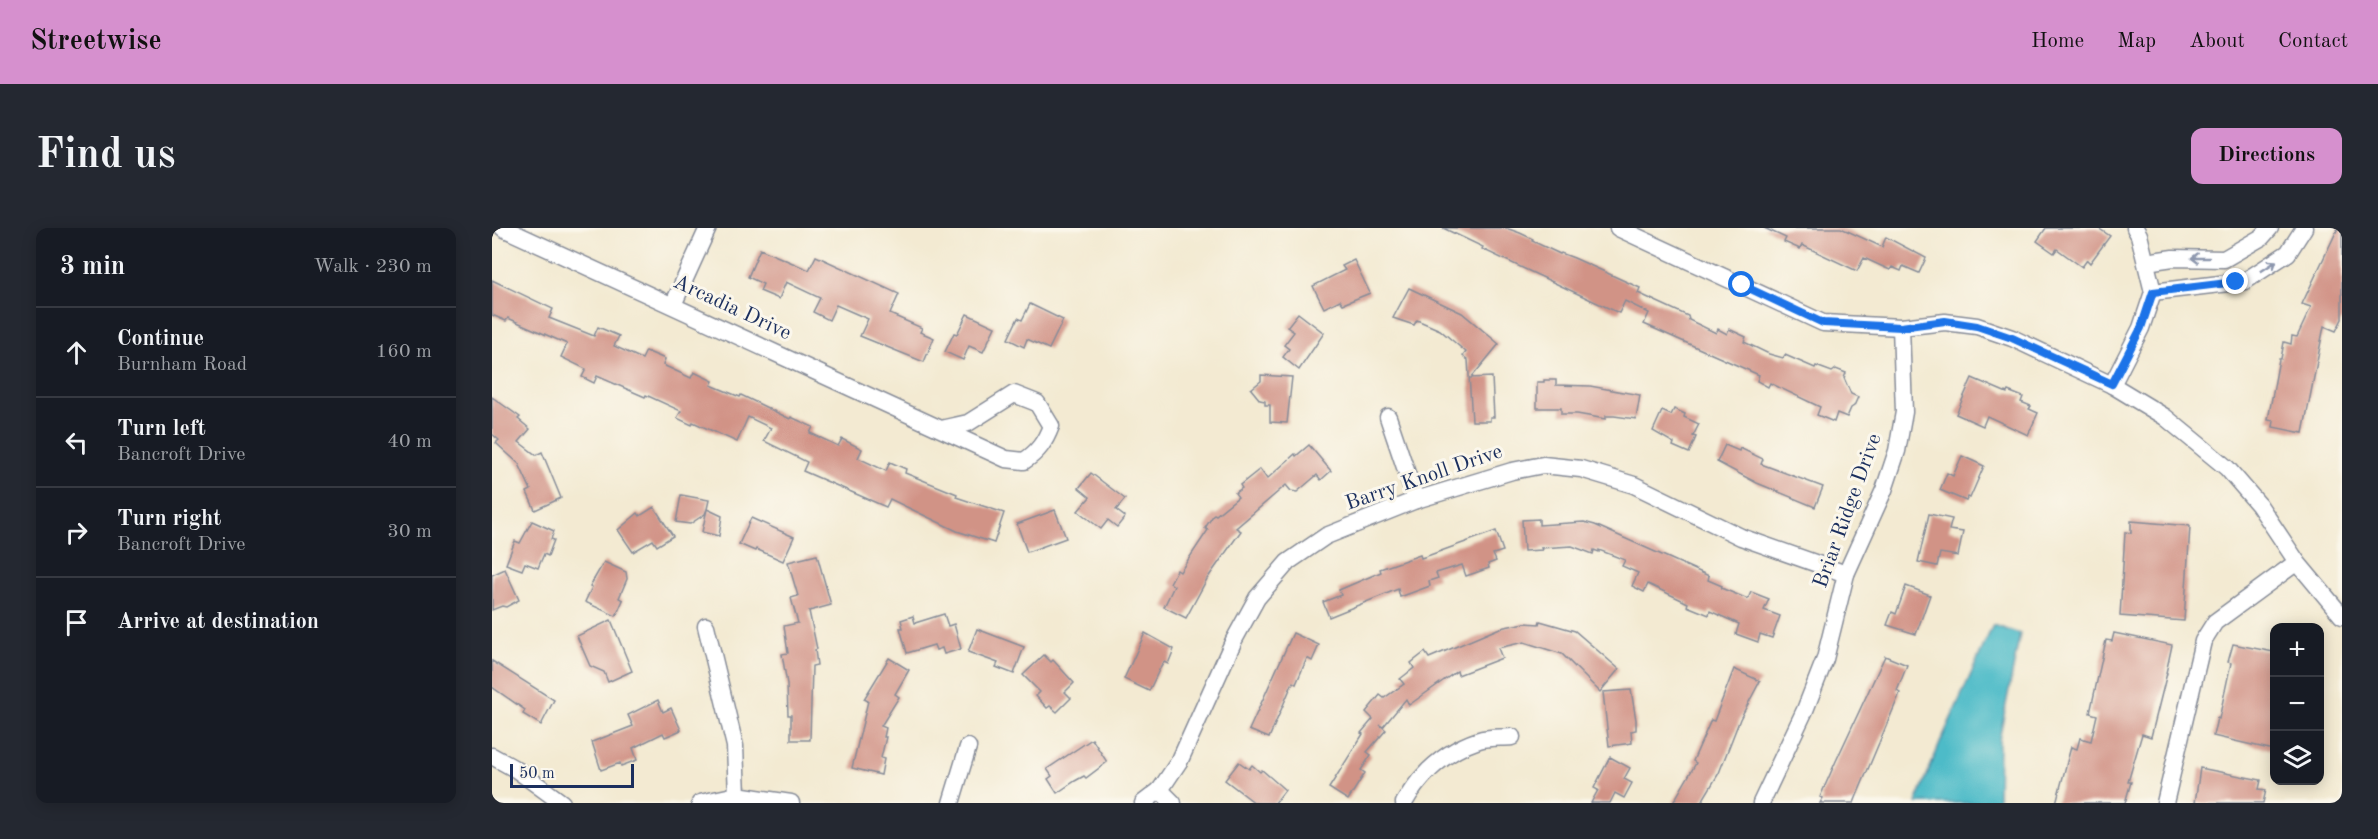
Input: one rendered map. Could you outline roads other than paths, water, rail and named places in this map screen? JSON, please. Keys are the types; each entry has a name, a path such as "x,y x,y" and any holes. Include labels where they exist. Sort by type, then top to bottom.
{"street":[{"name":"Arcadia Drive","path":"502,228 1006,459 1024,461 1036,454 1051,426 1036,403 1014,394 968,423 941,429"},
{"path":"673,305 708,228"},
{"path":"1618,228 1823,323 1901,327 1945,321 1977,326 2012,338 2112,384 2165,417 2228,468 2259,506 2297,562 2342,616"},
{"path":"2112,384 2141,328 2153,292 2135,228"},
{"path":"2146,262 2174,258 2224,259 2262,237 2270,228"},
{"path":"2153,292 2245,281 2288,253 2304,228"},
{"name":"Briar Ridge Drive","path":"1761,803 1813,690 1825,658 1846,574 1884,490 1897,451 1904,412 1901,327"},
{"path":"1388,417 1416,500"},
{"name":"Barry Knoll Drive","path":"1143,803 1160,790 1179,760 1234,640 1257,598 1288,562 1326,536 1416,500 1512,471 1543,465 1581,469 1634,485 1741,537 1846,574"},
{"path":"2165,803 2203,641 2215,622 2297,562"},
{"path":"706,626 735,746 737,795"},
{"path":"1404,803 1414,786 1440,759 1480,740 1512,737"},
{"path":"951,803 968,747"},
{"path":"492,756 517,770 562,803"},
{"path":"1160,790 1173,803"},
{"path":"700,803 737,795 791,803"}],"water":[{"path":"1993,625 2020,634 1999,740 1998,803 1916,803 1940,743"}]}
